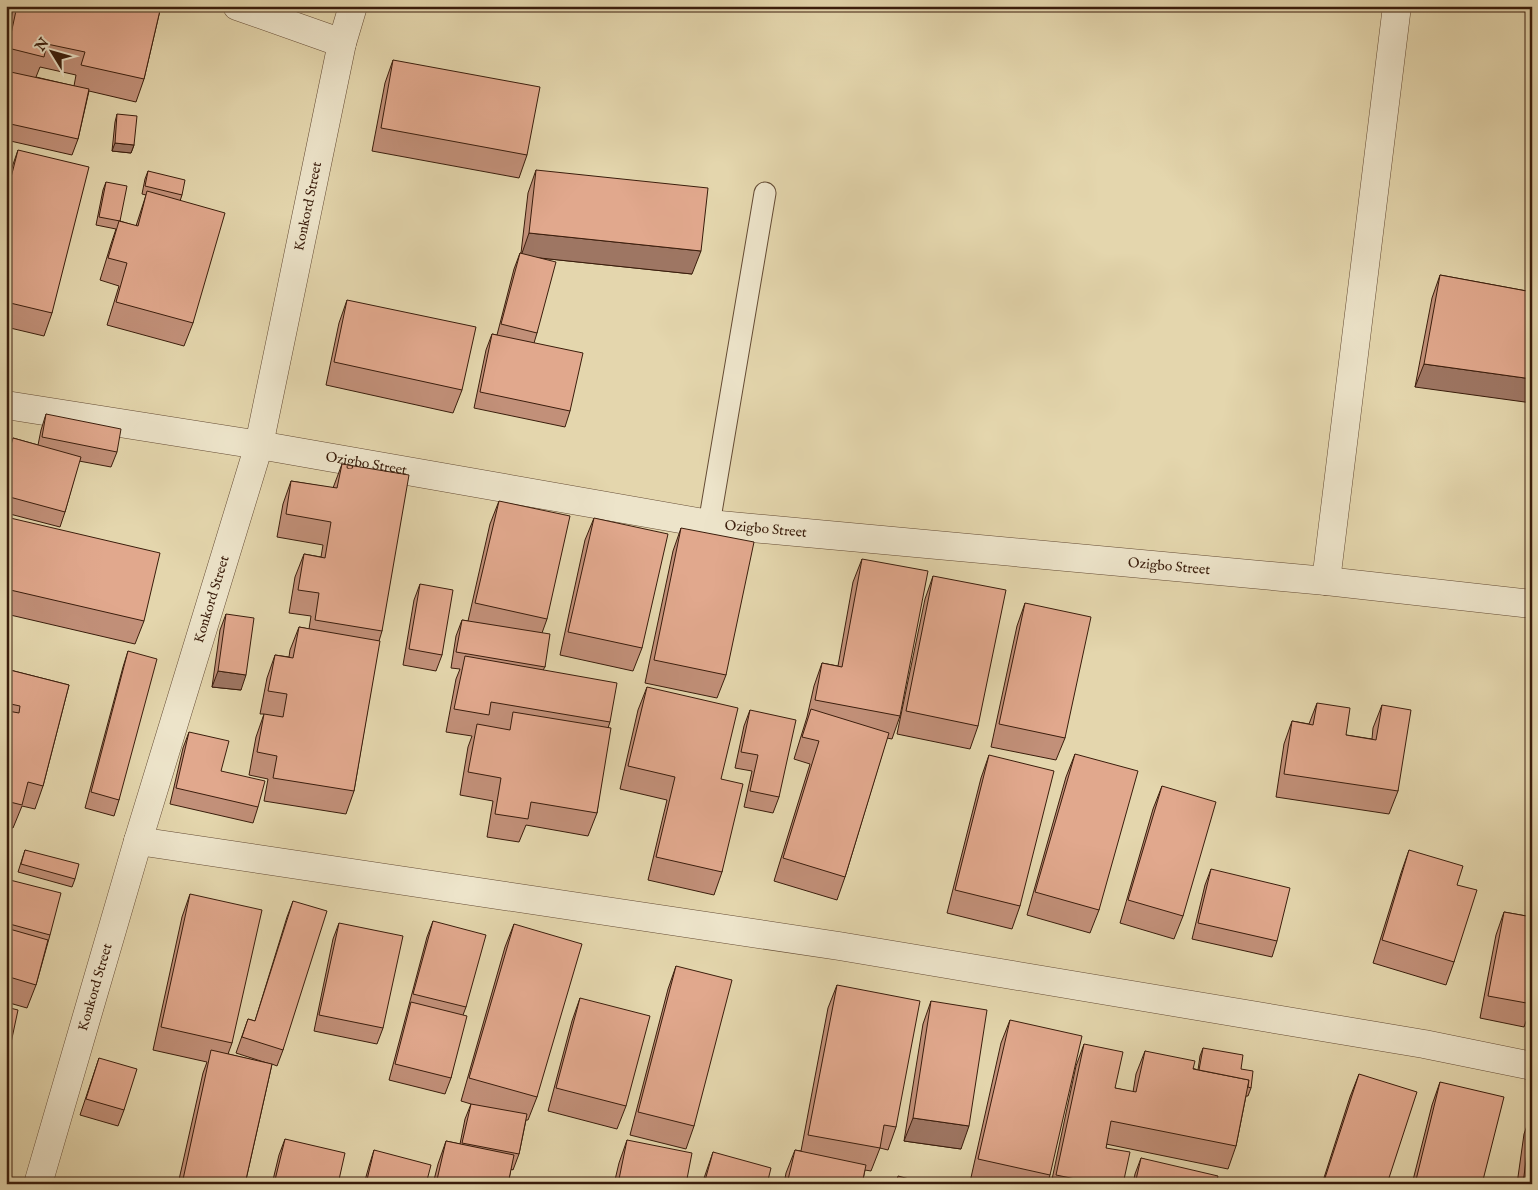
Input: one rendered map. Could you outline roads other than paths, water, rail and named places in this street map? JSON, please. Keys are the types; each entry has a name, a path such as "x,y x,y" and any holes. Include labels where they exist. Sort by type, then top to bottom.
{"street":[{"path":"237,6 342,43"},
{"name":"Konkord Street","path":"38,1184 138,841 259,445 342,43 353,6"},
{"path":"1326,581 1397,6"},
{"name":"Ozigbo Street","path":"6,405 259,445 709,524 1326,581 1532,604"},
{"path":"138,841 839,946 1424,1044 1532,1066"}],"lane":[{"path":"709,524 765,193"}]}
